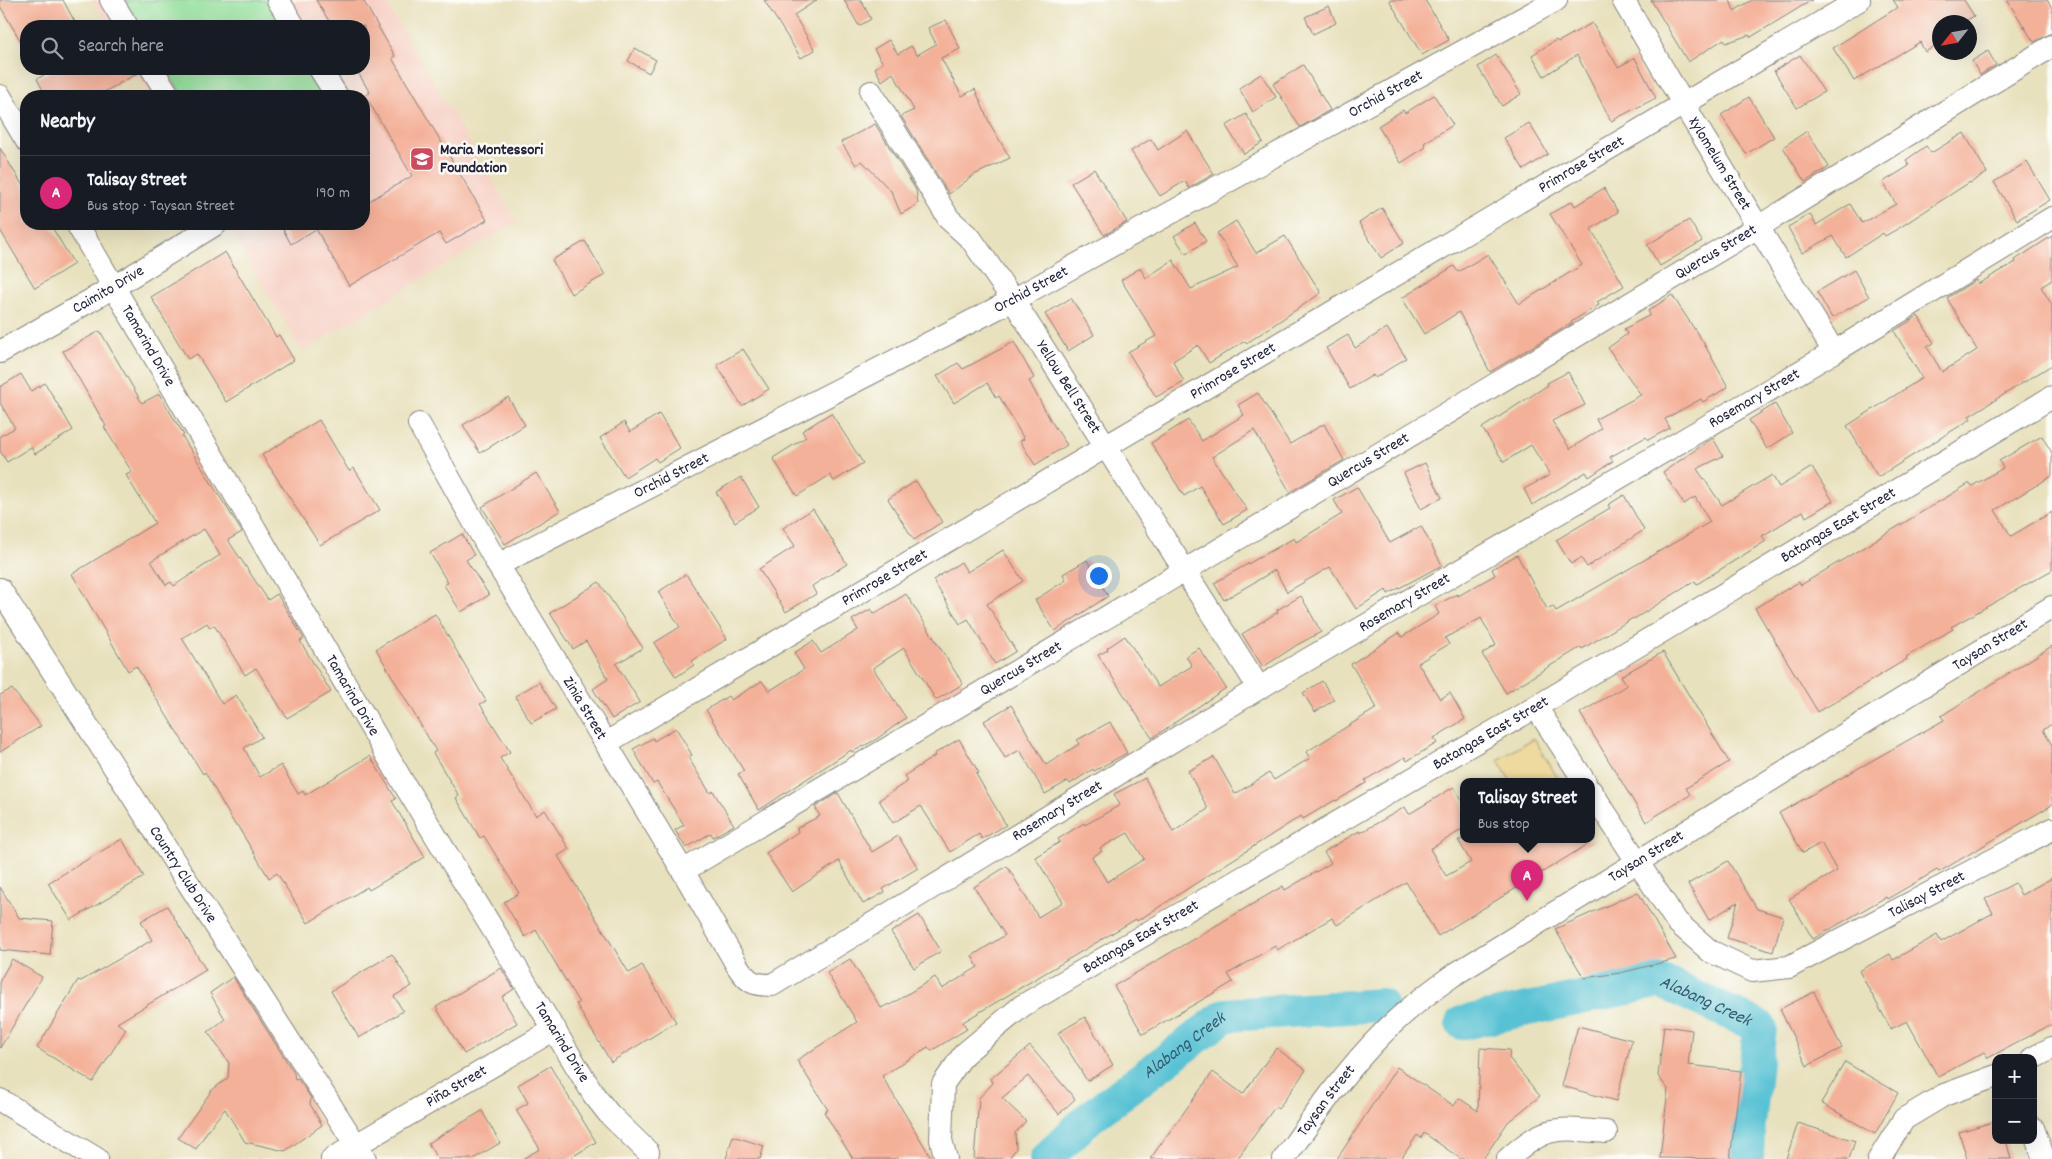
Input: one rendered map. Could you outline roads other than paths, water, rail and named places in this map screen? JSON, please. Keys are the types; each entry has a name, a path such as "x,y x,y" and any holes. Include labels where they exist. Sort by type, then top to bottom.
{"street":[{"path":"111,0 123,20"},
{"path":"278,0 290,20"},
{"name":"Orchid Street","path":"498,564 1013,300 1556,0"},
{"name":"Xylomelum Street","path":"1624,0 1684,105 1834,352"},
{"name":"Primrose Street","path":"606,742 1859,0"},
{"name":"Quercus Street","path":"683,871 1758,227 2052,46"},
{"path":"156,75 165,90"},
{"path":"324,75 333,90"},
{"name":"Yellow Bell Street","path":"871,92 949,219 972,239 1013,300 1186,570 1259,688"},
{"path":"0,96 20,130"},
{"name":"Rosemary Street","path":"758,985 772,984 784,978 1259,688 1834,352 2052,218"},
{"name":"Tamarind Drive","path":"81,230 404,784 594,1095 609,1114 648,1152"},
{"name":"Caimito Drive","path":"0,352 114,287 205,230"},
{"name":"Batangas East Street","path":"946,1159 940,1140 943,1084 964,1054 1022,1006 1536,707 2052,397"},
{"name":"Zinia Street","path":"419,424 498,564 683,871 738,967 746,979 758,985"},
{"name":"Country Club Drive","path":"0,589 361,1152"},
{"name":"Taysan Street","path":"1284,1159 1338,1083 1383,1032 1414,1004 1452,976 2052,607"},
{"path":"1536,707 1582,778"},
{"name":"Talisay Street","path":"1595,797 1677,922 1710,951 1752,971 1789,967 2052,829"},
{"name":"Piña Street","path":"332,1159 361,1152 555,1029"},
{"path":"2037,1056 2052,1048"},
{"path":"1879,1159 1904,1119 1944,1095 1992,1077"},
{"path":"0,1100 96,1159"},
{"path":"1508,1159 1525,1144 1542,1133 1560,1129 1606,1132"},
{"path":"2037,1139 2044,1159"}],"waterway":[{"name":"Alabang Creek","path":"1462,1023 1660,981 1760,1027 1748,1132 1747,1159"},
{"name":"Alabang Creek","path":"1046,1159 1089,1118 1226,1015 1381,1005"}],"place":[{"name":"Maria Montessori Foundation","path":"422,159"},
{"name":"Talisay Street","path":"1527,901"}]}
